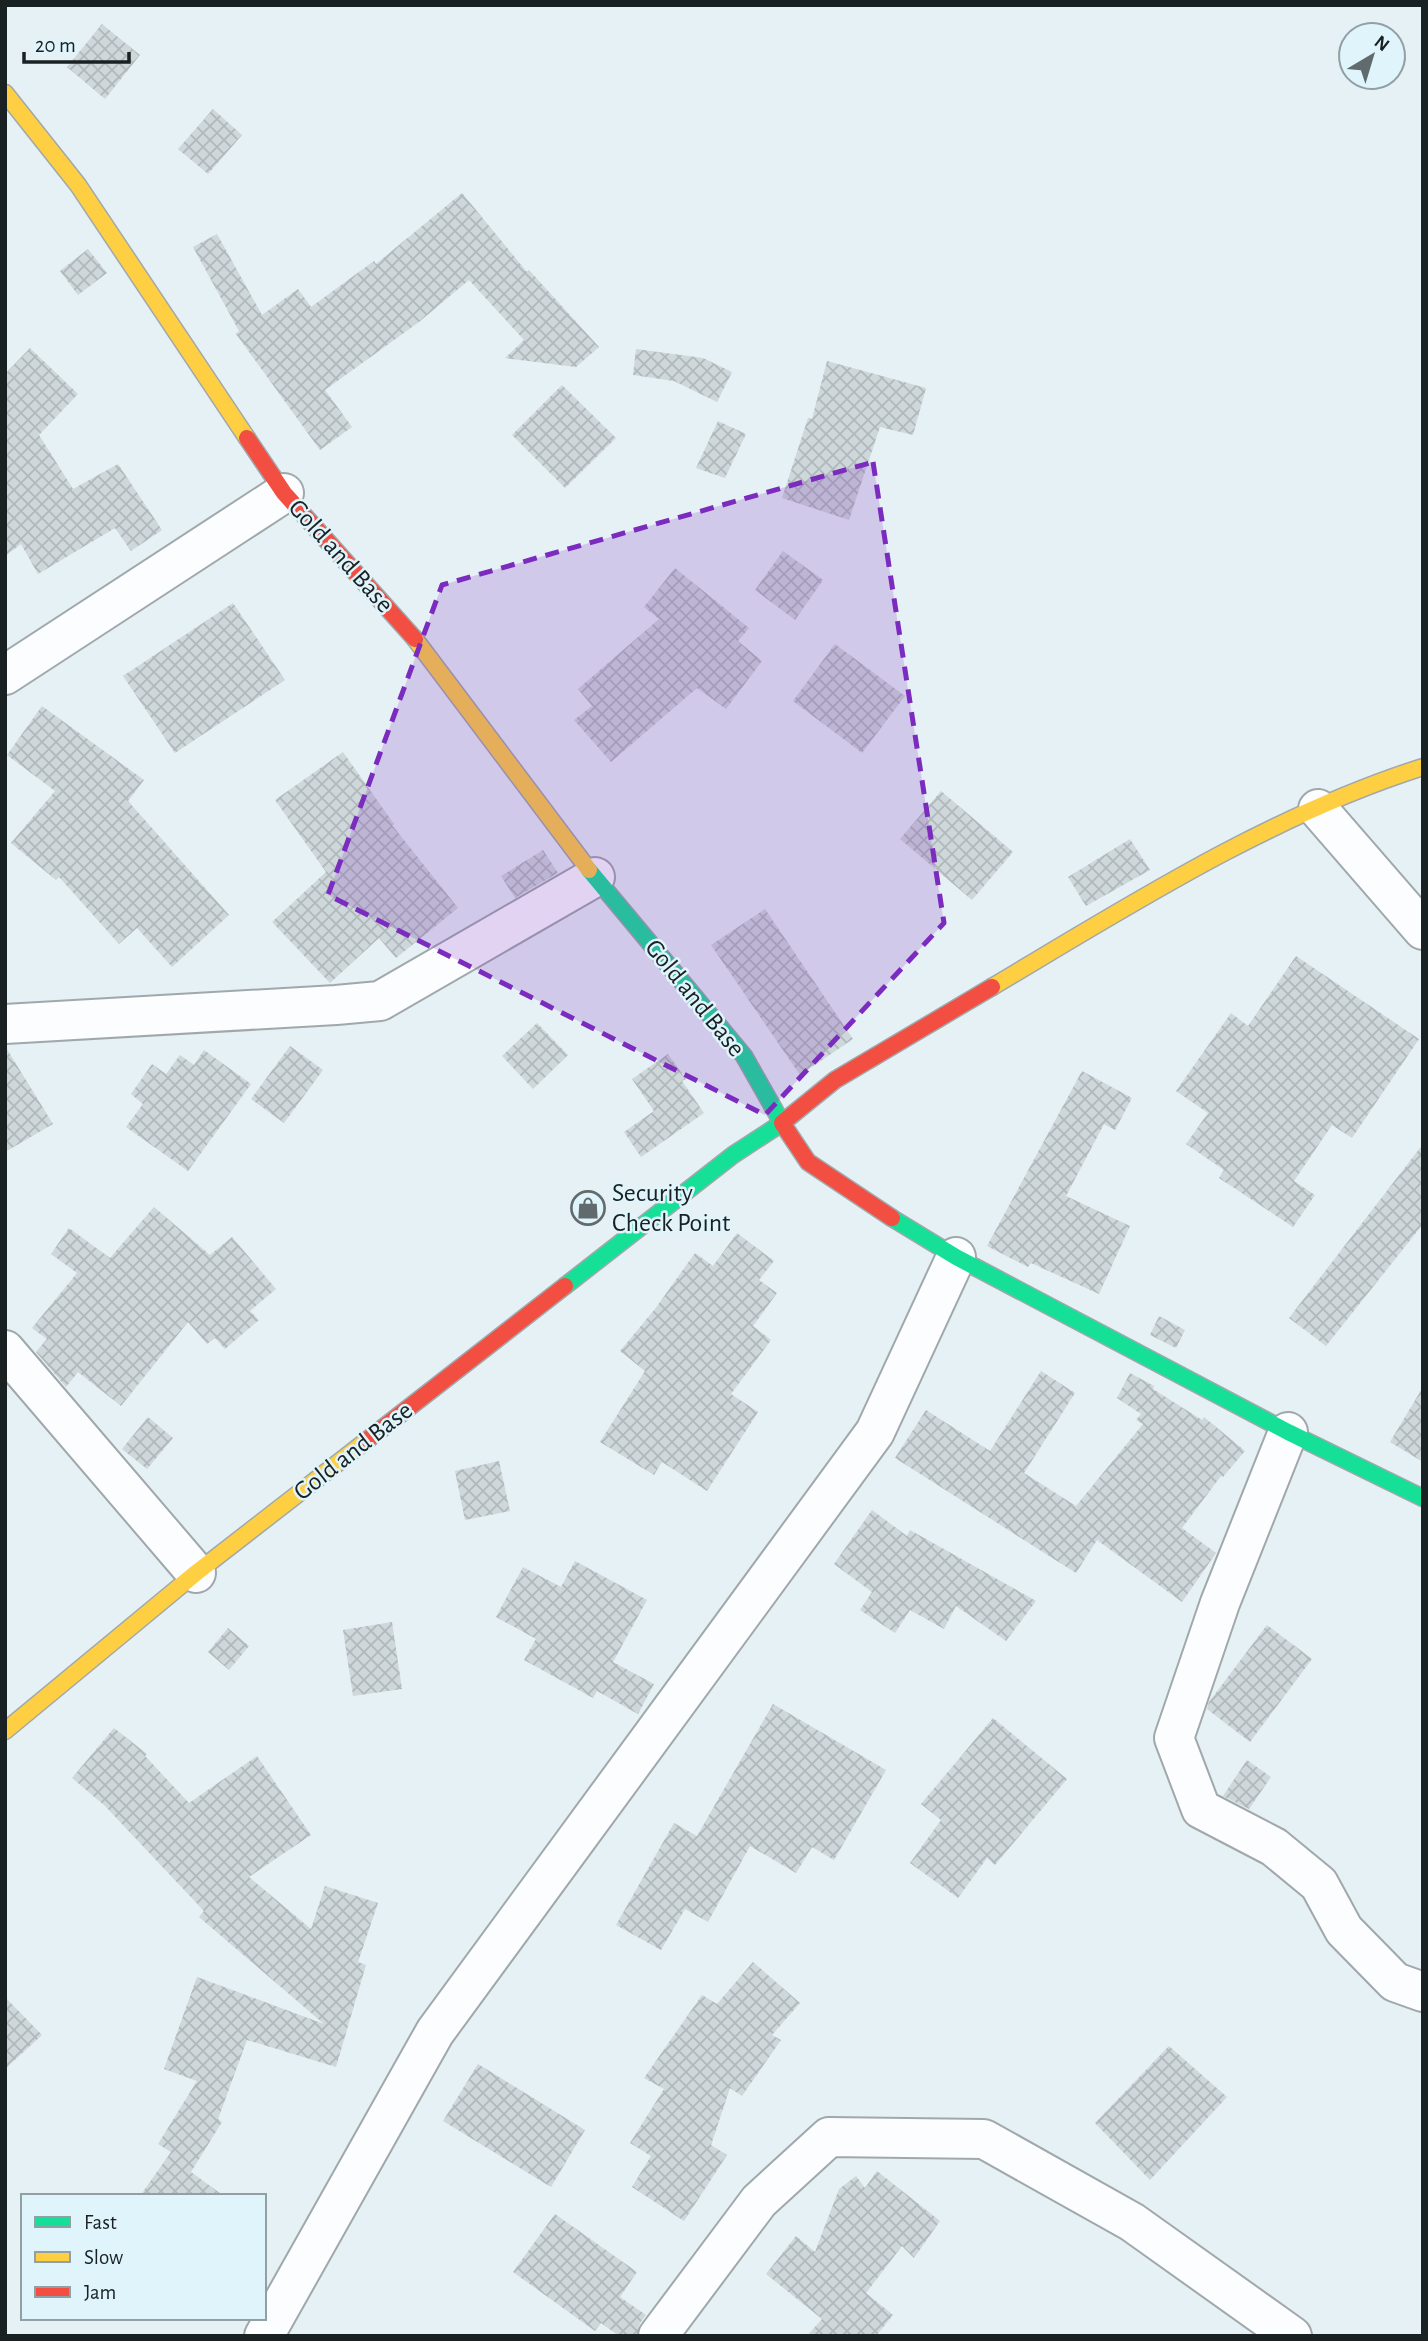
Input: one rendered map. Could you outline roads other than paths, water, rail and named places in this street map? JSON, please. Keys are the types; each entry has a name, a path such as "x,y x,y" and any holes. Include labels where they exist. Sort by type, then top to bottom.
{"main road":[{"name":"Gold and Base","path":"5,93 78,185 284,493 413,636 596,877 744,1056 782,1123 733,1155 196,1573 5,1731"},
{"path":"1423,767 1382,780 1249,839 1073,939 835,1080 782,1123 808,1161 875,1208 956,1257 1288,1432 1423,1498"}],"street":[{"path":"5,675 284,493"},
{"path":"1318,808 1423,930"},
{"path":"5,1024 380,1001 596,877"},
{"path":"264,2336 435,2032 875,1432 956,1257"},
{"path":"5,1350 196,1573"},
{"path":"1288,1432 1220,1603 1174,1738 1201,1809 1274,1847 1319,1884 1344,1930 1395,1982 1423,1992"},
{"path":"658,2336 759,2201 829,2137 984,2139 1132,2222 1292,2336"}],"place":[{"name":"Security Check Point","path":"588,1208"}]}
